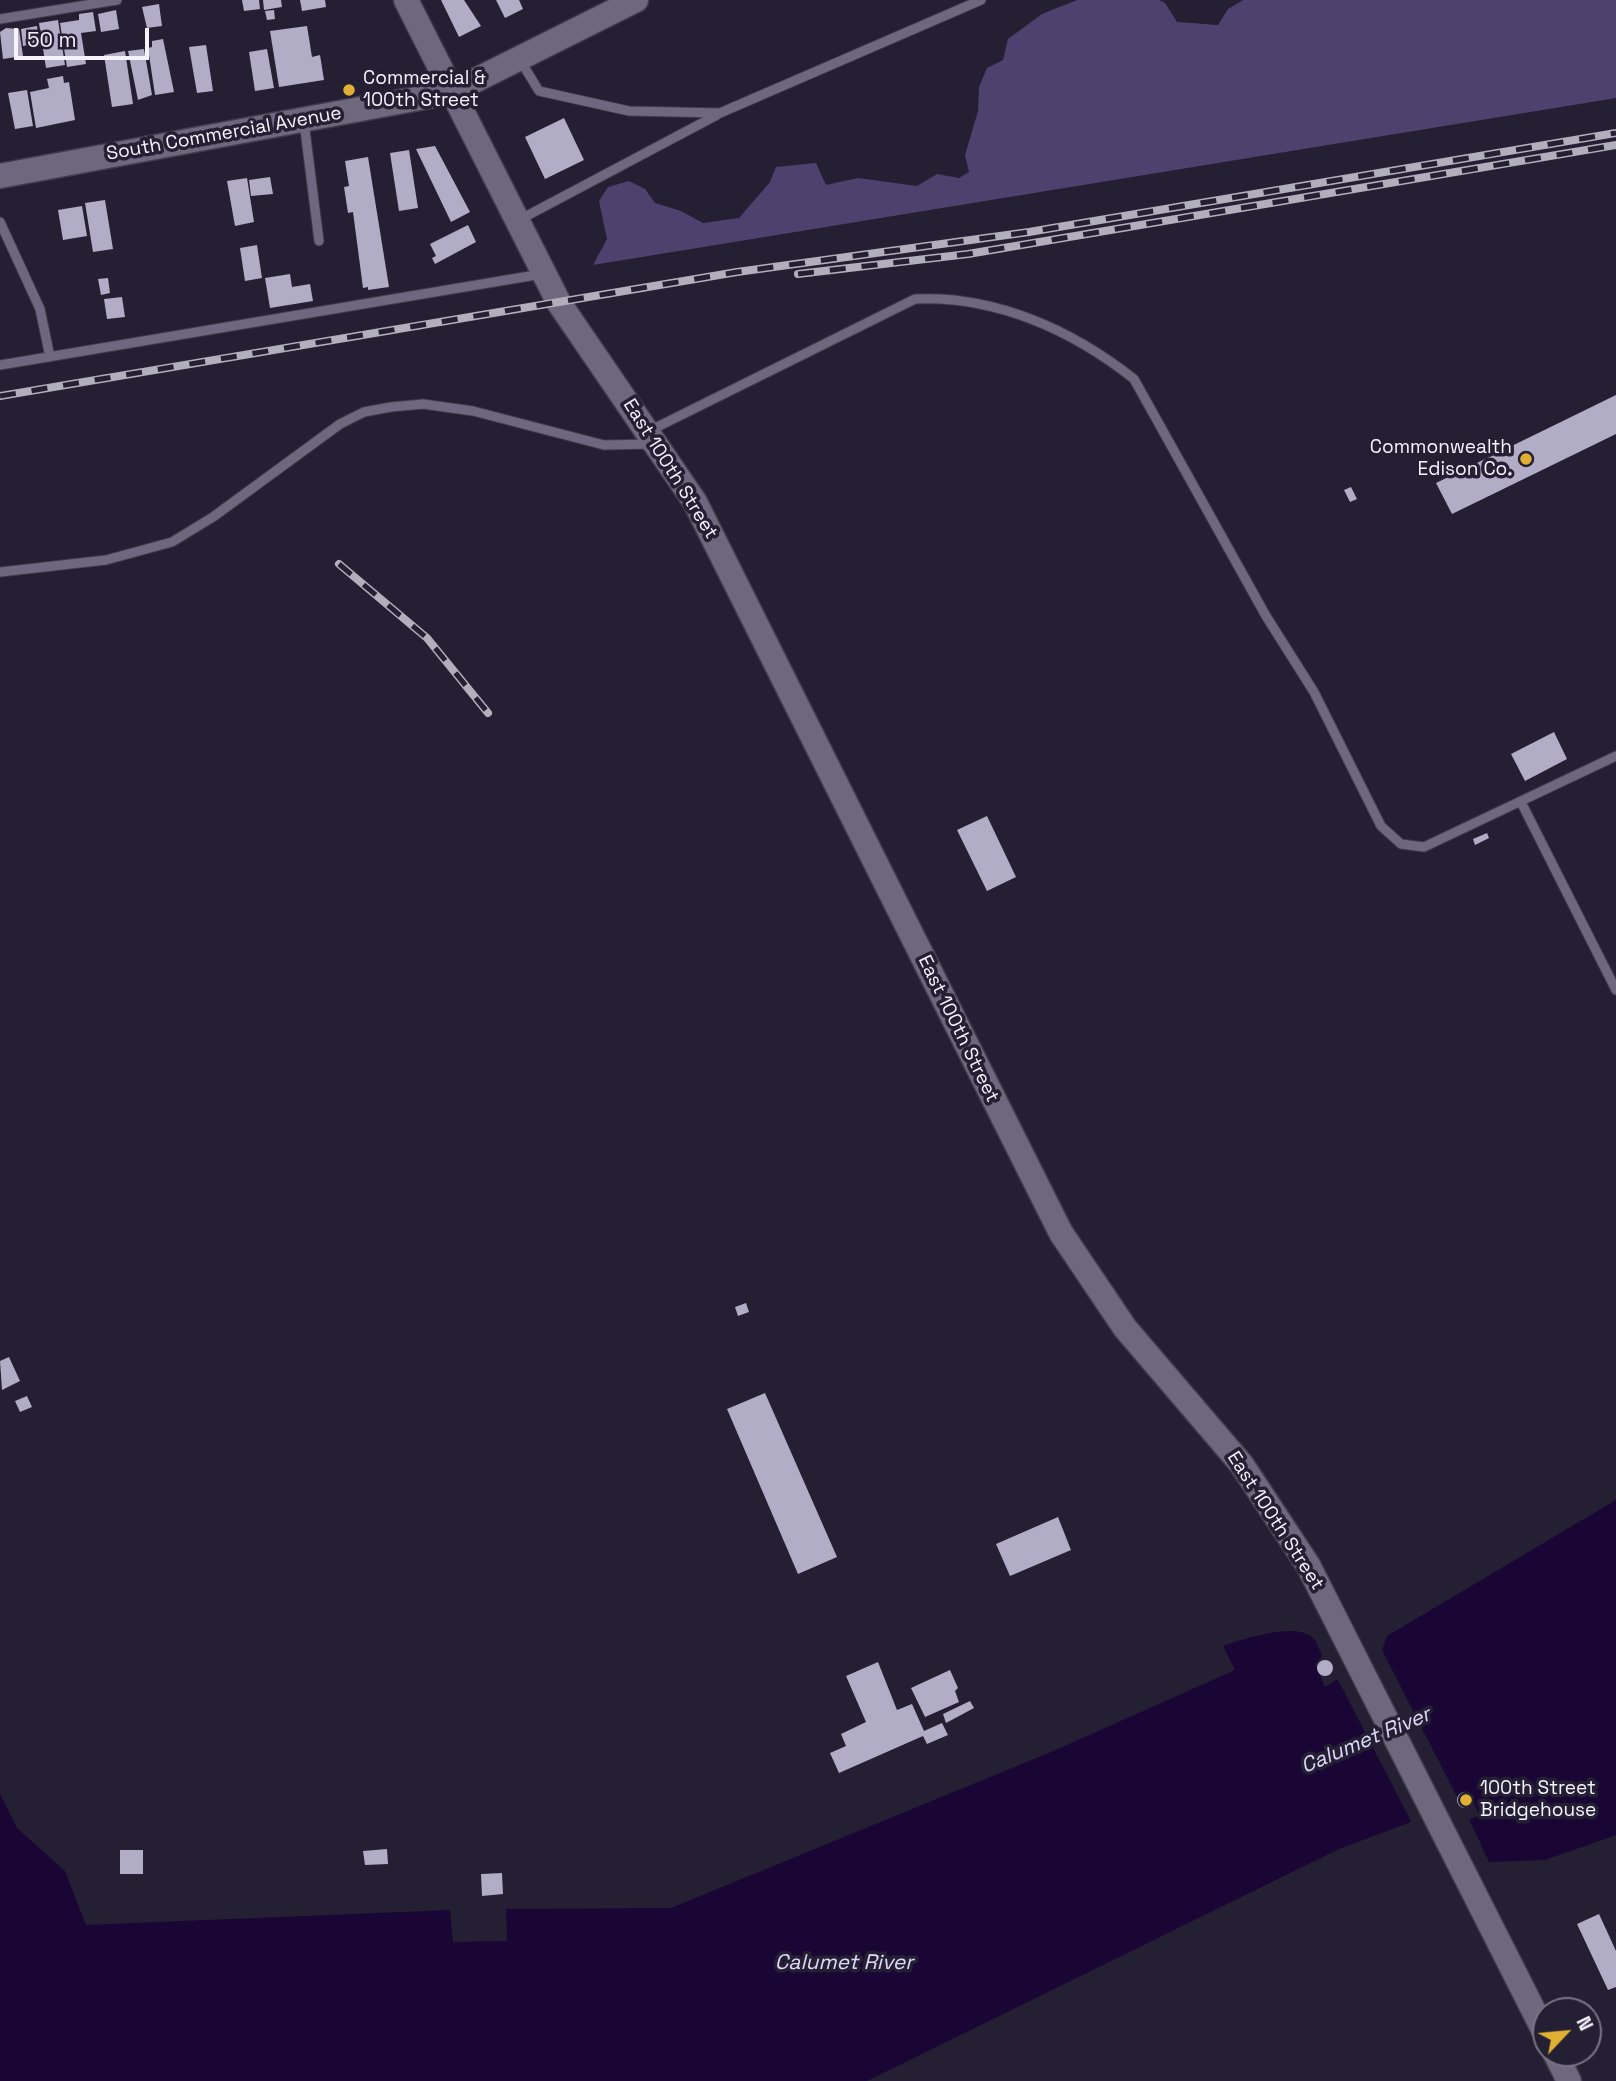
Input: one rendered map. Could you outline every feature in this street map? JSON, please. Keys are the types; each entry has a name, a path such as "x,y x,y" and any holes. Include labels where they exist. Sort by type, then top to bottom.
{"main road":[{"name":"East 100th Street","path":"406,0 565,313 695,502 1061,1233 1125,1328 1242,1465 1308,1565 1532,2007"},
{"name":"South Commercial Avenue","path":"0,176 452,93 636,0"}],"lane":[{"path":"0,19 117,0"},
{"path":"518,221 720,113 981,0"},
{"path":"519,59 538,90 629,111 720,113"},
{"path":"304,120 319,241"},
{"path":"0,222 40,309 50,357"},
{"path":"0,365 544,273"},
{"path":"0,572 106,560 172,542 213,517 340,424 364,412 423,404 472,411 604,444 653,438 915,299 945,298 986,305 1037,321 1102,354 1134,379 1266,616 1314,692 1381,826 1401,844 1424,847 1616,755"},
{"path":"1521,802 1616,990"}],"shaded area":[{"path":"1077,0 1159,0 1165,3 1177,22 1218,25 1228,9 1243,0 1616,0 1616,98 593,265 607,239 599,201 608,187 629,181 645,189 655,203 681,211 703,223 739,218 770,182 776,167 816,163 826,185 858,178 917,186 937,174 959,178 969,172 965,155 978,111 979,87 987,68 1003,60 1008,39 1042,14"}],"water":[{"name":"Calumet River","path":"1616,1500 1616,1835 1545,1860 1489,1862 1469,1820 1479,1814 1469,1795 1416,1820 1339,1849 867,2081 0,2081 0,1794 17,1828 65,1871 86,1925 450,1910 453,1942 507,1941 506,1909 671,1908 1051,1752 1235,1670 1223,1646 1268,1633 1304,1633 1317,1643 1322,1656 1315,1664 1325,1687 1381,1653 1387,1636"}],"pier":[{"path":"1380,1646 1457,1797 1465,1791 1469,1792 1479,1815 1469,1820 1481,1844 1477,1846 1465,1821 1474,1813 1467,1799 1413,1825 1336,1676 1378,1650"}],"building":[{"path":"242,0 259,0 260,9 244,11"},
{"path":"263,0 281,0 282,7 264,10"},
{"path":"300,0 325,0 326,7 302,11"},
{"path":"441,0 464,0 481,26 459,37"},
{"path":"496,0 519,0 523,9 505,18"},
{"path":"159,4 162,26 147,28 142,7"},
{"path":"116,10 119,29 101,32 98,14"},
{"path":"274,10 275,19 267,20 265,11"},
{"path":"93,12 96,31 81,33 86,64 67,67 60,23 79,20 79,14"},
{"path":"58,20 65,65 46,68 39,23"},
{"path":"37,26 39,43 23,46 21,29"},
{"path":"307,26 312,57 320,55 324,80 279,87 270,31"},
{"path":"6,28 19,29 23,56 3,59 0,32"},
{"path":"163,39 174,92 155,95 148,48 152,47 152,41"},
{"path":"206,45 213,91 197,93 189,47"},
{"path":"144,49 152,95 138,100 128,51"},
{"path":"267,49 274,88 255,91 249,52"},
{"path":"125,51 133,104 112,107 104,55"},
{"path":"63,76 64,83 69,82 75,120 36,128 30,92 49,88 47,79"},
{"path":"27,90 33,126 15,129 8,93"},
{"path":"564,118 584,160 545,179 525,137"},
{"path":"435,146 470,212 451,222 416,149"},
{"path":"409,150 418,208 399,211 390,153"},
{"path":"368,157 389,287 368,290 368,287 363,288 353,212 348,213 344,187 349,186 345,161"},
{"path":"270,177 273,194 251,196 249,180"},
{"path":"247,178 254,222 235,226 227,181"},
{"path":"105,200 113,249 93,252 85,203"},
{"path":"82,206 87,236 63,240 58,210"},
{"path":"468,225 476,242 435,264 432,258 436,256 430,244"},
{"path":"257,245 262,278 245,281 240,248"},
{"path":"290,274 292,287 310,284 313,301 270,308 265,278"},
{"path":"108,278 110,293 101,295 98,279"},
{"path":"122,297 125,317 107,319 104,299"},
{"name":"Commonwealth Edison Co.","path":"1616,395 1616,434 1452,514 1436,483"},
{"path":"1351,487 1357,499 1350,502 1344,490"},
{"path":"1554,732 1567,759 1525,781 1511,754"},
{"path":"987,816 1016,877 987,891 957,830"},
{"path":"1487,833 1489,838 1475,845 1473,839"},
{"path":"746,1303 749,1312 738,1316 735,1307"},
{"path":"9,1357 20,1381 2,1390 0,1361"},
{"path":"765,1393 837,1557 798,1574 727,1409"},
{"path":"27,1396 32,1407 20,1412 15,1401"},
{"path":"1058,1517 1071,1550 1010,1576 996,1544"},
{"path":"1325,1660 1331,1662 1331,1674 1325,1676 1319,1674 1317,1668 1319,1662"},
{"path":"878,1662 897,1710 912,1704 924,1731 942,1723 948,1735 927,1744 923,1736 839,1773 830,1753 846,1746 841,1734 866,1722 846,1676"},
{"path":"950,1670 958,1688 955,1691 959,1702 925,1717 911,1688"},
{"path":"970,1701 974,1708 946,1723 943,1714"},
{"name":"100th Street Bridgehouse","path":"1465,1792 1471,1794 1471,1806 1465,1808 1459,1806 1457,1800 1459,1794"},
{"path":"387,1849 388,1864 365,1865 363,1851"},
{"path":"120,1850 143,1850 143,1874 120,1874"},
{"path":"502,1873 503,1894 482,1896 481,1874"},
{"path":"1599,1914 1616,1951 1616,1987 1608,1990 1577,1924"}],"railway":[{"path":"0,396 737,272 1029,232 1616,133"},
{"path":"798,274 968,254 1616,145"},
{"path":"339,564 427,638 488,713"}],"place":[{"name":"Commercial & 100th Street","path":"349,90"},
{"name":"Commonwealth Edison Co.","path":"1526,459"},
{"name":"100th Street Bridgehouse","path":"1466,1800"}]}
